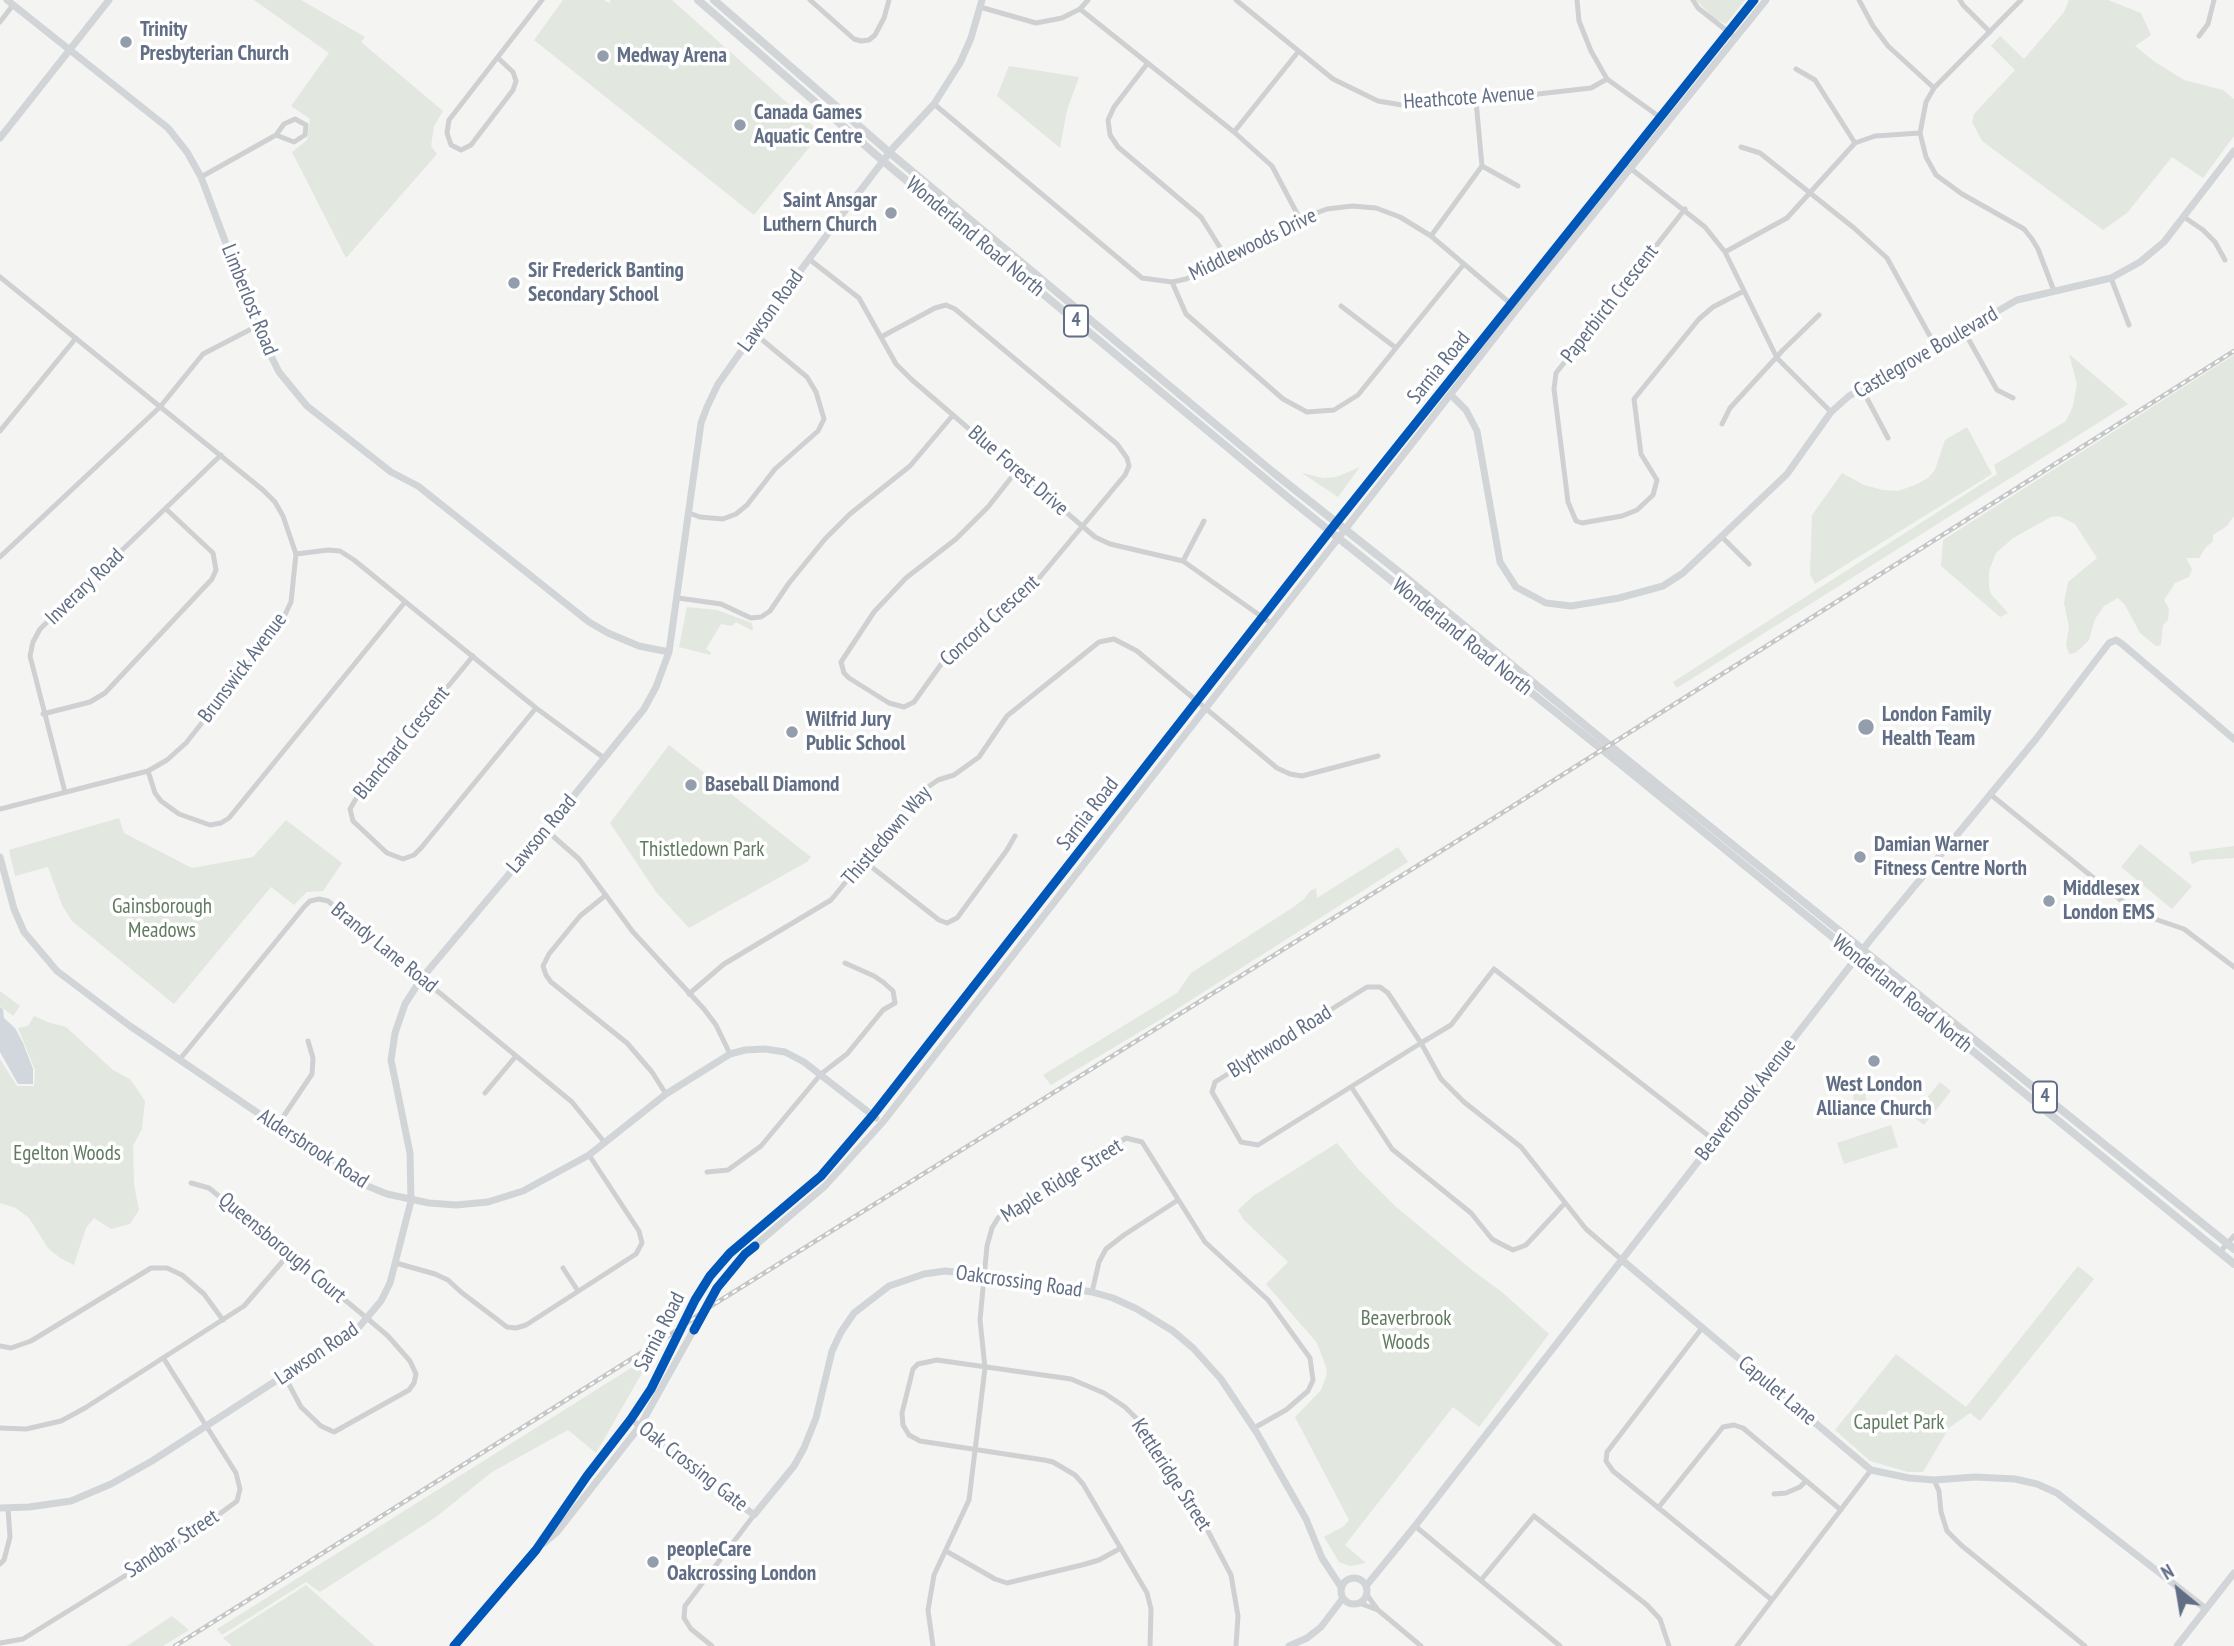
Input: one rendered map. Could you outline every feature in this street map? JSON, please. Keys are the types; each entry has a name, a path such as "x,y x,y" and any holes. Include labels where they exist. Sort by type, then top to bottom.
{"main road":[{"name":"Wonderland Road North","path":"698,0 883,161 1330,531 1583,728"},
{"name":"Wonderland Road North","path":"714,0 890,153 1274,474 1344,529 1857,957 2234,1264"},
{"name":"Wonderland Road North","path":"1622,760 1864,949 2231,1246"}],"street":[{"path":"0,138 109,0"},
{"path":"498,58 513,72 516,81 513,90 471,145 461,150 451,145 447,133 449,120 542,0"},
{"path":"810,0 854,39 861,41 869,40 875,35 889,0"},
{"path":"981,3 1036,23 1062,18 1080,9 1088,0"},
{"name":"Heathcote Avenue","path":"1236,0 1333,79 1378,101 1402,105 1476,101 1591,88 1607,79"},
{"path":"1577,0 1579,21 1591,51 1607,79 1661,118"},
{"path":"1693,0 1698,8 1736,38"},
{"name":"Sarnia Road","path":"1628,166 1661,118 1754,0"},
{"name":"Sarnia Road","path":"454,1646 536,1550 587,1476 631,1419 651,1389 695,1300 730,1253 821,1176 873,1115 1336,523 1766,0"},
{"path":"1859,0 1888,46 1934,89"},
{"path":"1960,0 1990,32"},
{"path":"2021,0 1934,89 1926,102 1920,133 1926,157 1936,175 1962,194 2024,229 2038,249 2054,291"},
{"path":"2199,36 2208,24 2214,0"},
{"path":"0,22 10,3"},
{"name":"Limberlost Road","path":"10,3 168,128 187,152 201,177 257,326 279,372 307,406 391,472 418,486 589,622 639,646 670,652"},
{"name":"Lawson Road","path":"4,1508 71,1501 111,1484 285,1377 359,1327 381,1301 396,1263 411,1200 410,1153 391,1060 395,1034 405,1004 421,979 644,709 670,652 701,424 707,407 718,384 809,259 883,161 934,104 960,63 971,38 981,3"},
{"path":"1080,9 1234,132 1272,166 1300,219"},
{"path":"1234,132 1298,52"},
{"path":"1147,64 1114,107 1108,120 1110,135 1118,147 1201,217 1226,257"},
{"path":"1796,69 1815,80 1855,143"},
{"path":"1430,236 1482,166 1476,101"},
{"name":"Middlewoods Drive","path":"934,104 1142,278 1172,282 1186,279 1300,219 1327,209 1352,206 1376,208 1400,217 1430,236 1514,307"},
{"path":"201,177 276,135 284,124 295,119 306,125 305,135 294,142 276,135"},
{"path":"1725,252 1787,218 1855,143 1875,136 1920,133"},
{"path":"1741,147 1760,153 1887,258 1937,347"},
{"name":"Castlegrove Boulevard","path":"1451,395 1466,410 1477,431 1500,562 1516,587 1546,603 1571,606 1619,598 1663,586 1683,573 1787,474 1831,412 1849,396 2017,300 2111,278 2140,262 2164,242 2234,151"},
{"path":"1482,166 1518,187"},
{"path":"1628,166 1705,227 1725,252 1777,358 1831,412"},
{"name":"Paperbirch Crescent","path":"1685,209 1556,373 1554,389 1568,502 1576,521 1582,523 1622,516 1637,510 1653,495 1657,480 1641,454 1634,399 1699,319 1713,307 1744,291"},
{"path":"2184,217 2215,242 2225,260"},
{"name":"Blue Forest Drive","path":"809,259 859,298 896,364 911,379 1095,537 1110,544 1183,561 1272,624"},
{"path":"1172,282 1186,314 1283,399 1307,412 1334,410 1358,395 1464,264"},
{"name":"Brunswick Avenue","path":"0,277 221,455 275,502 296,554 291,602 281,623 186,743 167,760 148,771 0,809"},
{"path":"2111,278 2129,325"},
{"path":"881,337 934,308 946,305 955,309 1117,444 1129,466 1125,475 1082,526"},
{"path":"1341,306 1396,348"},
{"name":"Sarnia Road","path":"536,1550 557,1532 640,1426 718,1288 745,1254 825,1186 882,1123 1451,395 1514,307"},
{"path":"1722,424 1730,408 1819,315"},
{"path":"0,557 160,407 203,354 257,326"},
{"path":"1964,331 1997,390 2013,398"},
{"path":"689,513 723,519 736,514 747,505 775,469 818,431 824,419 816,392 807,377 754,333"},
{"path":"0,430 76,338"},
{"path":"1862,389 1888,438"},
{"path":"678,598 721,604 751,618 761,617 770,611 825,539 850,514 910,466 953,415"},
{"name":"Inverary Road","path":"65,792 30,656 40,629 221,455"},
{"name":"Concord Crescent","path":"1018,469 988,507 956,539 906,578 874,611 841,662 844,673 849,678 888,703 904,707 914,702 947,656 1040,577 1082,526"},
{"path":"43,714 90,702 105,693 212,579 216,570 213,553 166,509"},
{"path":"1183,561 1204,521"},
{"path":"1721,536 1749,564"},
{"path":"296,554 340,551 536,708 604,758"},
{"path":"148,771 155,793 179,814 210,825 229,818 405,601"},
{"name":"Thistledown Way","path":"689,994 724,964 831,900 918,794 938,780 954,775 979,757 1007,716 1099,642 1114,639 1137,650 1277,768 1290,774 1302,776 1378,756"},
{"name":"Beaverbrook Avenue","path":"1366,1586 1857,957 2109,643 2116,640 2122,644 2234,739"},
{"name":"Blanchard Crescent","path":"473,656 350,808 353,821 387,853 402,859 414,855 536,708"},
{"path":"1990,794 2127,905 2148,917 2184,929 2234,967"},
{"path":"546,830 579,859 633,932 704,1009 716,1025 730,1054"},
{"path":"864,861 939,920 947,923 957,918 1015,835"},
{"name":"Aldersbrook Road","path":"0,857 14,909 24,932 57,971 277,1126 365,1185 387,1194 411,1200 456,1205 488,1202 523,1191 589,1155 666,1094 730,1054 745,1050 785,1052 821,1074 882,1123"},
{"path":"606,895 580,916 549,954 543,965 546,975 551,982 627,1043 652,1072 666,1094"},
{"name":"Brandy Lane Road","path":"180,1059 310,901 319,899 328,901 572,1102 605,1143"},
{"path":"706,1172 728,1170 761,1146 821,1074 847,1054 883,1010 895,1003 893,991 883,982 845,963"},
{"name":"Blythwood Road","path":"1421,1043 1388,993 1380,987 1367,987 1215,1082 1212,1092 1241,1142 1258,1145 1451,1025 1494,969 1714,1140"},
{"path":"277,1126 312,1074 313,1058 308,1041"},
{"name":"Capulet Lane","path":"1421,1043 1441,1079 1464,1102 1521,1147 1586,1229 1871,1470 1909,1478 1934,1480 1975,1477 2015,1479 2037,1484 2057,1493 2206,1609"},
{"path":"485,1093 516,1056"},
{"path":"1352,1088 1392,1149 1471,1213 1492,1239 1501,1244 1513,1250 1526,1245 1565,1203"},
{"name":"Maple Ridge Street","path":"933,1646 928,1596 933,1574 969,1500 985,1368 980,1320 984,1275 987,1246 998,1218 1126,1138 1142,1142 1205,1242 1268,1300 1310,1359 1313,1380 1308,1391 1286,1410 1254,1428"},
{"path":"396,1263 449,1280 507,1327 526,1325 636,1254 642,1243 639,1231 589,1155"},
{"name":"Queensborough Court","path":"191,1183 209,1188 368,1318 414,1367 414,1383 408,1390 334,1432 321,1426 301,1407 285,1377"},
{"path":"1092,1292 1099,1262 1106,1249 1178,1200"},
{"path":"2220,1252 2231,1246 2234,1236"},
{"path":"0,1428 26,1429 61,1421 244,1307 289,1255"},
{"path":"0,1346 20,1346 151,1268 167,1268 182,1275 204,1294 223,1320"},
{"path":"563,1269 578,1292"},
{"name":"Oakcrossing Road","path":"712,1646 691,1629 684,1618 685,1605 794,1466 816,1418 832,1351 841,1332 855,1313 889,1286 924,1274 945,1271 1092,1292 1137,1309 1173,1331 1222,1379 1254,1428 1341,1587"},
{"path":"1702,1328 1607,1452 1606,1461 1613,1471 1772,1600"},
{"name":"Sandbar Street","path":"0,1643 23,1639 194,1533 237,1501 240,1489 236,1473 164,1359"},
{"name":"Kettleridge Street","path":"975,1450 915,1439 909,1435 903,1425 902,1413 913,1369 921,1362 937,1360 1071,1379 1104,1392 1125,1407 1143,1425 1199,1514 1231,1575 1238,1616 1236,1646"},
{"name":"Oak Crossing Gate","path":"631,1419 754,1515"},
{"path":"1658,1508 1723,1427 1734,1425 1743,1428 1841,1510"},
{"path":"975,1450 1044,1460 1070,1472 1083,1484 1147,1593 1151,1609 1150,1646"},
{"path":"1737,1646 1871,1470"},
{"path":"1934,1480 1939,1491 1941,1512 1947,1531 2085,1646"},
{"path":"1774,1494 1786,1493 1806,1481"},
{"path":"0,1564 4,1560 10,1537 4,1508"},
{"path":"1481,1580 1534,1516 1647,1605 1660,1619 1669,1646"},
{"path":"1415,1526 1560,1646"},
{"path":"946,1551 1007,1583 1099,1560 1121,1548"},
{"path":"1327,1565 1366,1586 1367,1595 1378,1610 1421,1646"},
{"name":"Beaverbrook Avenue","path":"1354,1579 1377,1569"},
{"path":"2177,1646 2234,1573"},
{"path":"1345,1601 1341,1587 1343,1582 1354,1579"},
{"path":"1359,1603 1367,1595"},
{"path":"1345,1601 1378,1610"},
{"path":"1289,1646 1321,1627 1345,1601"}],"green space":[{"path":"254,0 301,0 365,37 361,42 443,111 434,126 431,146 437,154 346,258 292,152 307,140 310,119 291,106 329,53"},
{"path":"563,0 604,0 609,3 611,0 672,0 821,133 754,215 534,40"},
{"path":"1696,0 1745,0 1726,24 1714,18"},
{"path":"2069,0 2108,0 2141,13 2151,35 2135,46 2184,80 2223,90 2234,99 2234,136 2203,178 2172,157 2127,213 2103,230 1982,141 1972,122 1974,114 2015,70 1991,46 2000,36 2024,59 2064,12"},
{"path":"1009,66 1079,77 1067,110 1060,148 997,96"},
{"path":"2069,354 2128,404 1677,688 1673,682 1997,474 1994,465 2066,421 2073,406 2077,384"},
{"path":"2234,355 2234,516 2227,526 2213,535 2213,541 2199,558 2186,558 2192,569 2189,577 2175,583 2164,600 2169,609 2168,620 2163,625 2161,645 2156,646 2140,633 2125,605 2118,598 2104,606 2095,619 2089,640 2075,653 2069,654 2066,645 2069,627 2064,603 2068,582 2097,558 2075,524 2059,516 2051,517 2013,538 1996,553 1989,571 1989,587 1991,594 2008,613 2000,617 1941,566 1943,540"},
{"path":"1967,427 1992,474 1815,584 1810,574 1812,515 1842,473 1864,485 1883,490 1898,491 1915,485 1928,478 1935,470 1945,440"},
{"path":"1360,467 1338,497 1302,473 1323,478 1336,477"},
{"path":"687,607 717,610 752,623 753,631 736,622 732,626 721,624 706,649 710,655 679,647"},
{"name":"Thistledown Park","path":"669,745 811,857 807,862 689,928 656,892 610,823"},
{"name":"Gainsborough Meadows","path":"119,818 124,833 192,868 253,857 286,820 342,863 323,891 307,892 294,905 271,887 174,1004 72,921 62,905 48,867 15,876 9,850"},
{"path":"2140,844 2192,886 2172,909 2121,867"},
{"path":"2234,846 2234,858 2202,860 2192,864 2189,852"},
{"path":"1398,847 1408,862 1158,1021 1051,1085 1043,1075 1177,993 1191,973 1292,908 1310,891 1316,888 1317,898"},
{"path":"0,991 20,1006 13,1016 0,1006"},
{"name":"Egelton Woods","path":"34,1016 66,1027 113,1070 130,1079 145,1101 142,1129 133,1146 134,1185 139,1210 130,1224 111,1229 94,1218 86,1228 74,1265 48,1248 29,1218 16,1208 0,1203 0,1059 17,1086 34,1086 35,1070 18,1028 28,1026"},
{"path":"1940,1082 1951,1091 1924,1125 1912,1116"},
{"path":"1865,1089 1867,1105 1854,1107 1853,1090"},
{"path":"1891,1125 1898,1147 1844,1164 1837,1143"},
{"name":"Beaverbrook Woods","path":"1337,1143 1358,1169 1395,1206 1503,1293 1549,1334 1479,1427 1453,1407 1345,1545 1366,1563 1350,1566 1339,1562 1324,1537 1344,1526 1349,1520 1295,1417 1321,1390 1327,1374 1326,1367 1317,1343 1266,1284 1288,1262 1243,1219 1238,1210 1253,1196"},
{"name":"Capulet Park","path":"2078,1266 2094,1279 1980,1421 1970,1413 1949,1428 1923,1472 1908,1472 1870,1461 1835,1430 1896,1354 1966,1407"},
{"path":"653,1354 596,1453 568,1430 492,1472 436,1517 320,1592 306,1582 222,1635 217,1629"},
{"path":"306,1585 375,1646 232,1646 223,1638"},
{"path":"172,1616 189,1630 163,1646 127,1646"}],"shaded area":[{"path":"0,1007 3,1009 4,1018 15,1028 23,1043 33,1069 33,1084 18,1084 0,1052"}],"railway":[{"path":"175,1646 679,1329 708,1308 1486,823 2234,351"}],"cycle path":[{"path":"454,1646 536,1550 587,1476 631,1419 651,1389 695,1300 710,1276 730,1253 821,1176 873,1115 1336,523 1754,0"},
{"path":"694,1330 717,1288 755,1246"}],"place":[{"name":"Trinity Presbyterian Church","path":"126,42"},
{"name":"Medway Arena","path":"603,56"},
{"name":"Canada Games Aquatic Centre","path":"740,125"},
{"name":"Saint Ansgar Luthern Church","path":"891,213"},
{"name":"Sir Frederick Banting Secondary School","path":"514,283"},
{"name":"London Family Health Team","path":"1866,727"},
{"name":"Wilfrid Jury Public School","path":"792,732"},
{"name":"Baseball Diamond","path":"691,785"},
{"name":"Damian Warner Fitness Centre North","path":"1860,857"},
{"name":"Middlesex London EMS","path":"2049,901"},
{"name":"West London Alliance Church","path":"1874,1061"},
{"name":"peopleCare Oakcrossing London","path":"653,1562"}]}
